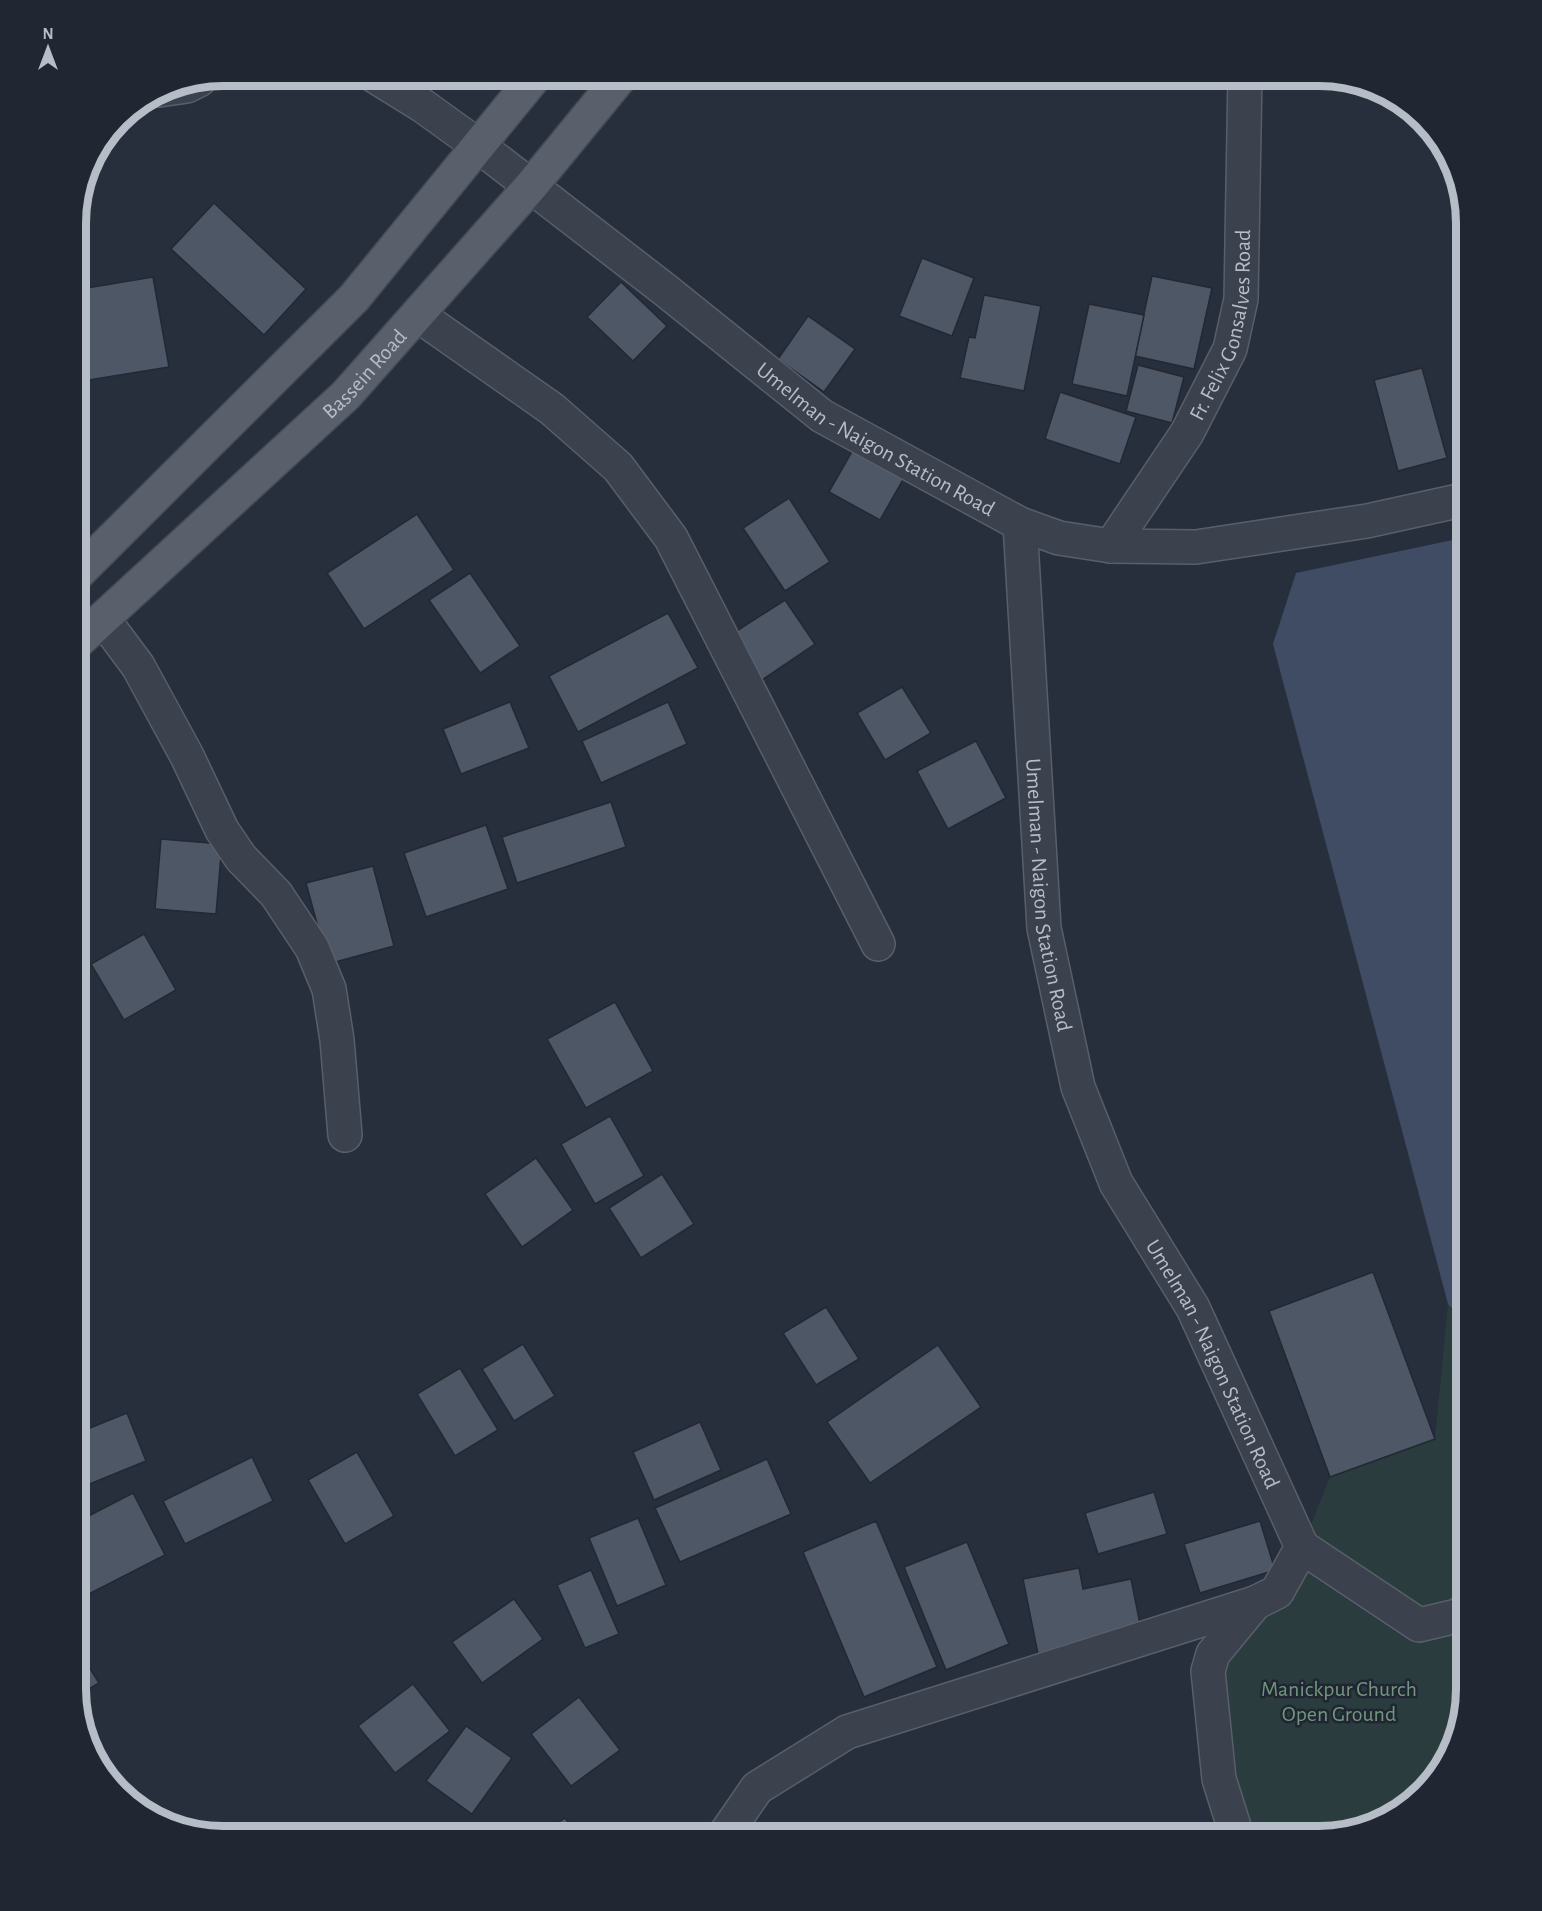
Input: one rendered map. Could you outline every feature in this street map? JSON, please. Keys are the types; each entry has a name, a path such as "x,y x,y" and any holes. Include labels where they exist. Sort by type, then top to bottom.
{"main road":[{"path":"86,565 354,298 480,147 527,86"},
{"name":"Bassein Road","path":"86,634 346,395 531,186 613,86"}],"street":[{"name":"Umelman - Naigon Station Road","path":"391,86 423,106 531,186 822,416 1020,524 1044,928 1078,1087 1116,1183 1193,1308 1302,1547"},
{"name":"Fr. Felix Gonsalves Road","path":"1111,546 1187,433 1230,349 1241,299 1245,86"},
{"path":"418,315 552,408 618,467 671,538 878,944"},
{"path":"1020,524 1059,538 1111,546 1196,547 1367,521 1456,501"},
{"path":"103,619 138,666 187,756 222,830 241,858 276,894 312,948 329,989 337,1040 345,1135"},
{"path":"731,1826 757,1788 847,1732 1255,1603 1276,1592 1302,1547 1419,1625 1456,1616"},
{"path":"1234,1826 1219,1779 1208,1671 1213,1654 1255,1603"}],"green space":[{"name":"Manickpur Church Open Ground","path":"1448,1304 1456,1313 1456,1688 1452,1724 1446,1741 1428,1772 1410,1791 1396,1802 1372,1815 1355,1821 1319,1826 1242,1826 1223,1774 1214,1656 1302,1547 1330,1477 1435,1439"}],"water":[{"path":"1456,539 1456,1313 1448,1304 1273,644 1296,573"}],"building":[{"path":"214,203 306,289 264,335 171,249"},
{"path":"922,258 974,278 952,336 899,316"},
{"path":"1152,276 1212,288 1194,369 1135,356"},
{"path":"153,277 169,367 89,380 86,361 86,288"},
{"path":"621,282 667,326 633,361 587,317"},
{"path":"984,295 1041,306 1024,391 960,378 969,337 975,338"},
{"path":"1089,304 1144,315 1127,396 1072,384"},
{"path":"808,316 855,349 824,392 778,359"},
{"path":"1138,365 1184,377 1172,423 1126,411"},
{"path":"1422,368 1447,458 1398,471 1374,380"},
{"path":"1060,392 1136,417 1120,464 1045,439"},
{"path":"858,441 909,469 880,520 829,492"},
{"path":"789,498 830,562 785,591 743,528"},
{"path":"417,514 454,570 364,629 327,573"},
{"path":"470,573 520,646 480,673 429,600"},
{"path":"785,600 815,644 762,680 732,634"},
{"path":"668,613 698,668 578,732 549,676"},
{"path":"902,687 931,733 885,760 857,713"},
{"path":"510,702 529,748 461,774 443,729"},
{"path":"668,702 687,744 601,783 582,741"},
{"path":"976,741 1006,798 948,829 917,771"},
{"path":"611,802 626,847 517,883 502,837"},
{"path":"486,825 508,889 426,917 404,853"},
{"path":"161,839 222,844 216,914 155,909"},
{"path":"373,866 394,946 328,964 306,883"},
{"path":"144,934 176,990 124,1020 91,964"},
{"path":"615,1002 653,1071 586,1108 547,1039"},
{"path":"610,1116 644,1176 595,1204 561,1144"},
{"path":"536,1158 573,1210 522,1247 485,1194"},
{"path":"662,1174 694,1224 641,1258 609,1208"},
{"path":"1373,1272 1435,1439 1330,1477 1269,1311"},
{"path":"826,1307 859,1359 816,1385 783,1333"},
{"path":"523,1344 555,1396 514,1421 482,1369"},
{"path":"938,1345 981,1407 870,1483 827,1422"},
{"path":"460,1368 498,1430 455,1456 417,1394"},
{"path":"127,1413 146,1461 86,1486 86,1430"},
{"path":"700,1422 721,1470 654,1500 633,1452"},
{"path":"357,1452 394,1516 345,1544 308,1480"},
{"path":"252,1457 273,1501 185,1544 163,1501"},
{"path":"767,1459 791,1514 680,1562 655,1508"},
{"path":"1154,1492 1167,1534 1098,1554 1085,1513"},
{"path":"133,1493 165,1555 86,1595 86,1517"},
{"path":"638,1518 666,1585 617,1606 589,1538"},
{"path":"876,1521 937,1667 864,1697 803,1552"},
{"path":"1260,1521 1275,1570 1200,1593 1184,1544"},
{"path":"967,1542 1009,1644 946,1670 904,1567"},
{"path":"1079,1568 1083,1589 1131,1579 1142,1634 1038,1654 1023,1579"},
{"path":"591,1570 619,1634 585,1648 557,1585"},
{"path":"514,1599 543,1639 482,1683 452,1642"},
{"path":"86,1662 99,1683 86,1691"},
{"path":"413,1684 450,1731 395,1773 358,1726"},
{"path":"579,1697 620,1750 571,1786 531,1734"},
{"path":"466,1726 512,1758 472,1814 426,1781"},
{"path":"565,1818 571,1826 553,1826"}]}
